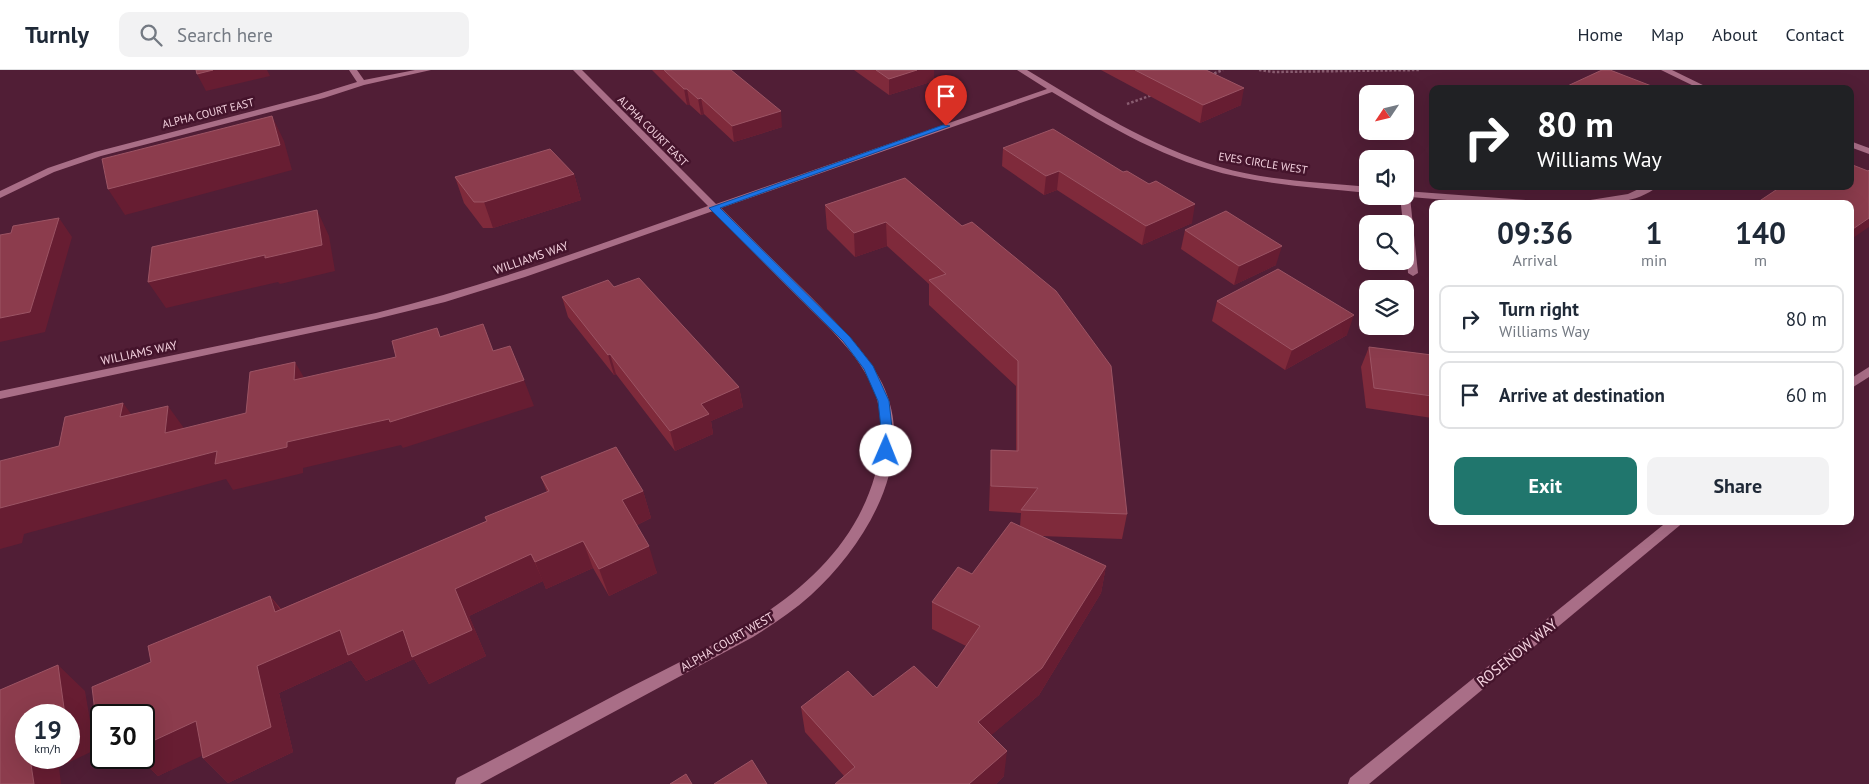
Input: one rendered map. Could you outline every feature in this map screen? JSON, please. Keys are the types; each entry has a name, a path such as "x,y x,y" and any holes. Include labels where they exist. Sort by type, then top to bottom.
{"street":[{"path":"353,70 362,83"},
{"name":"ALPHA COURT EAST","path":"0,195 51,170 98,154 321,96 362,83 427,70"},
{"name":"ALPHA COURT EAST","path":"577,70 714,208"},
{"name":"EVES CIRCLE WEST","path":"1021,70 1152,144 1217,169 1282,181 1359,189"},
{"path":"1665,70 1698,85"},
{"name":"WILLIAMS WAY","path":"0,395 366,318 441,300 521,275 1054,89"},
{"path":"1854,145 1869,151"},
{"path":"1610,200 1630,197 1645,190"},
{"path":"1414,195 1485,200"},
{"path":"1406,205 1414,273"},
{"name":"ALPHA COURT WEST","path":"463,784 732,642 784,609 826,571 860,528 882,480 888,437 883,401 869,368 846,339 714,208"},
{"path":"1854,383 1869,370"},
{"name":"ROSENOW WAY","path":"1356,784 1673,525"}],"path":[{"path":"1204,77 1224,70"},
{"path":"1259,70 1274,72 1419,70"},
{"path":"1124,106 1156,94"}],"building":[{"path":"196,70 213,70 197,74"},
{"path":"664,70 731,70 781,111 732,126 701,98 698,99 687,89 684,89"},
{"path":"876,70 917,70 889,79"},
{"path":"1135,70 1206,70 1244,88 1203,105"},
{"path":"1602,70 1610,70 1649,85 1570,85"},
{"path":"272,116 280,145 108,189 102,159"},
{"path":"1053,129 1123,172 1127,171 1149,184 1156,181 1195,204 1146,226 1059,171 1046,176 1003,148"},
{"path":"550,149 574,174 484,202 474,202 455,177"},
{"path":"1854,166 1869,170 1869,218 1854,228 1854,200 1761,200 1776,190 1854,190"},
{"path":"905,178 962,226 972,222 1056,291 1111,366 1127,514 1021,510 1038,488 991,486 991,450 1018,451 1018,361 929,280 946,274 886,222 854,233 825,205"},
{"path":"317,210 322,245 265,258 265,255 148,282 152,247"},
{"path":"1226,211 1282,246 1239,266 1185,230"},
{"path":"59,218 30,312 0,318 0,235 11,233 13,226"},
{"path":"1278,269 1354,315 1292,350 1217,301"},
{"path":"639,278 739,387 701,404 709,414 670,431 610,354 608,355 562,297 608,280 614,287"},
{"path":"483,324 493,351 510,346 524,380 390,422 389,419 287,442 287,447 215,464 217,451 0,508 0,461 59,446 65,417 123,403 120,417 168,406 165,433 246,413 250,372 295,362 294,380 396,357 392,341 437,328 440,337"},
{"path":"1369,347 1429,355 1429,396 1374,388"},
{"path":"616,447 643,491 622,500 649,546 599,569 583,541 535,562 531,554 455,589 472,630 412,657 403,630 348,655 340,630 257,666 271,727 203,758 196,721 155,740 155,704 94,704 92,687 151,662 148,646 270,596 275,612 487,521 485,517 549,491 541,477"},
{"path":"1011,522 1106,566 1042,668 978,722 1007,751 969,784 835,784 855,767 801,707 848,671 873,697 914,666 937,688 980,626 932,602 958,567 972,574"},
{"path":"58,665 63,704 15,704 15,769 32,769 34,784 0,784 0,690"},
{"path":"752,760 767,784 714,784"},
{"path":"686,774 692,784 670,784"}],"route":[{"path":"886,451 888,437 883,401 869,368 846,339 714,208 946,126"}]}
